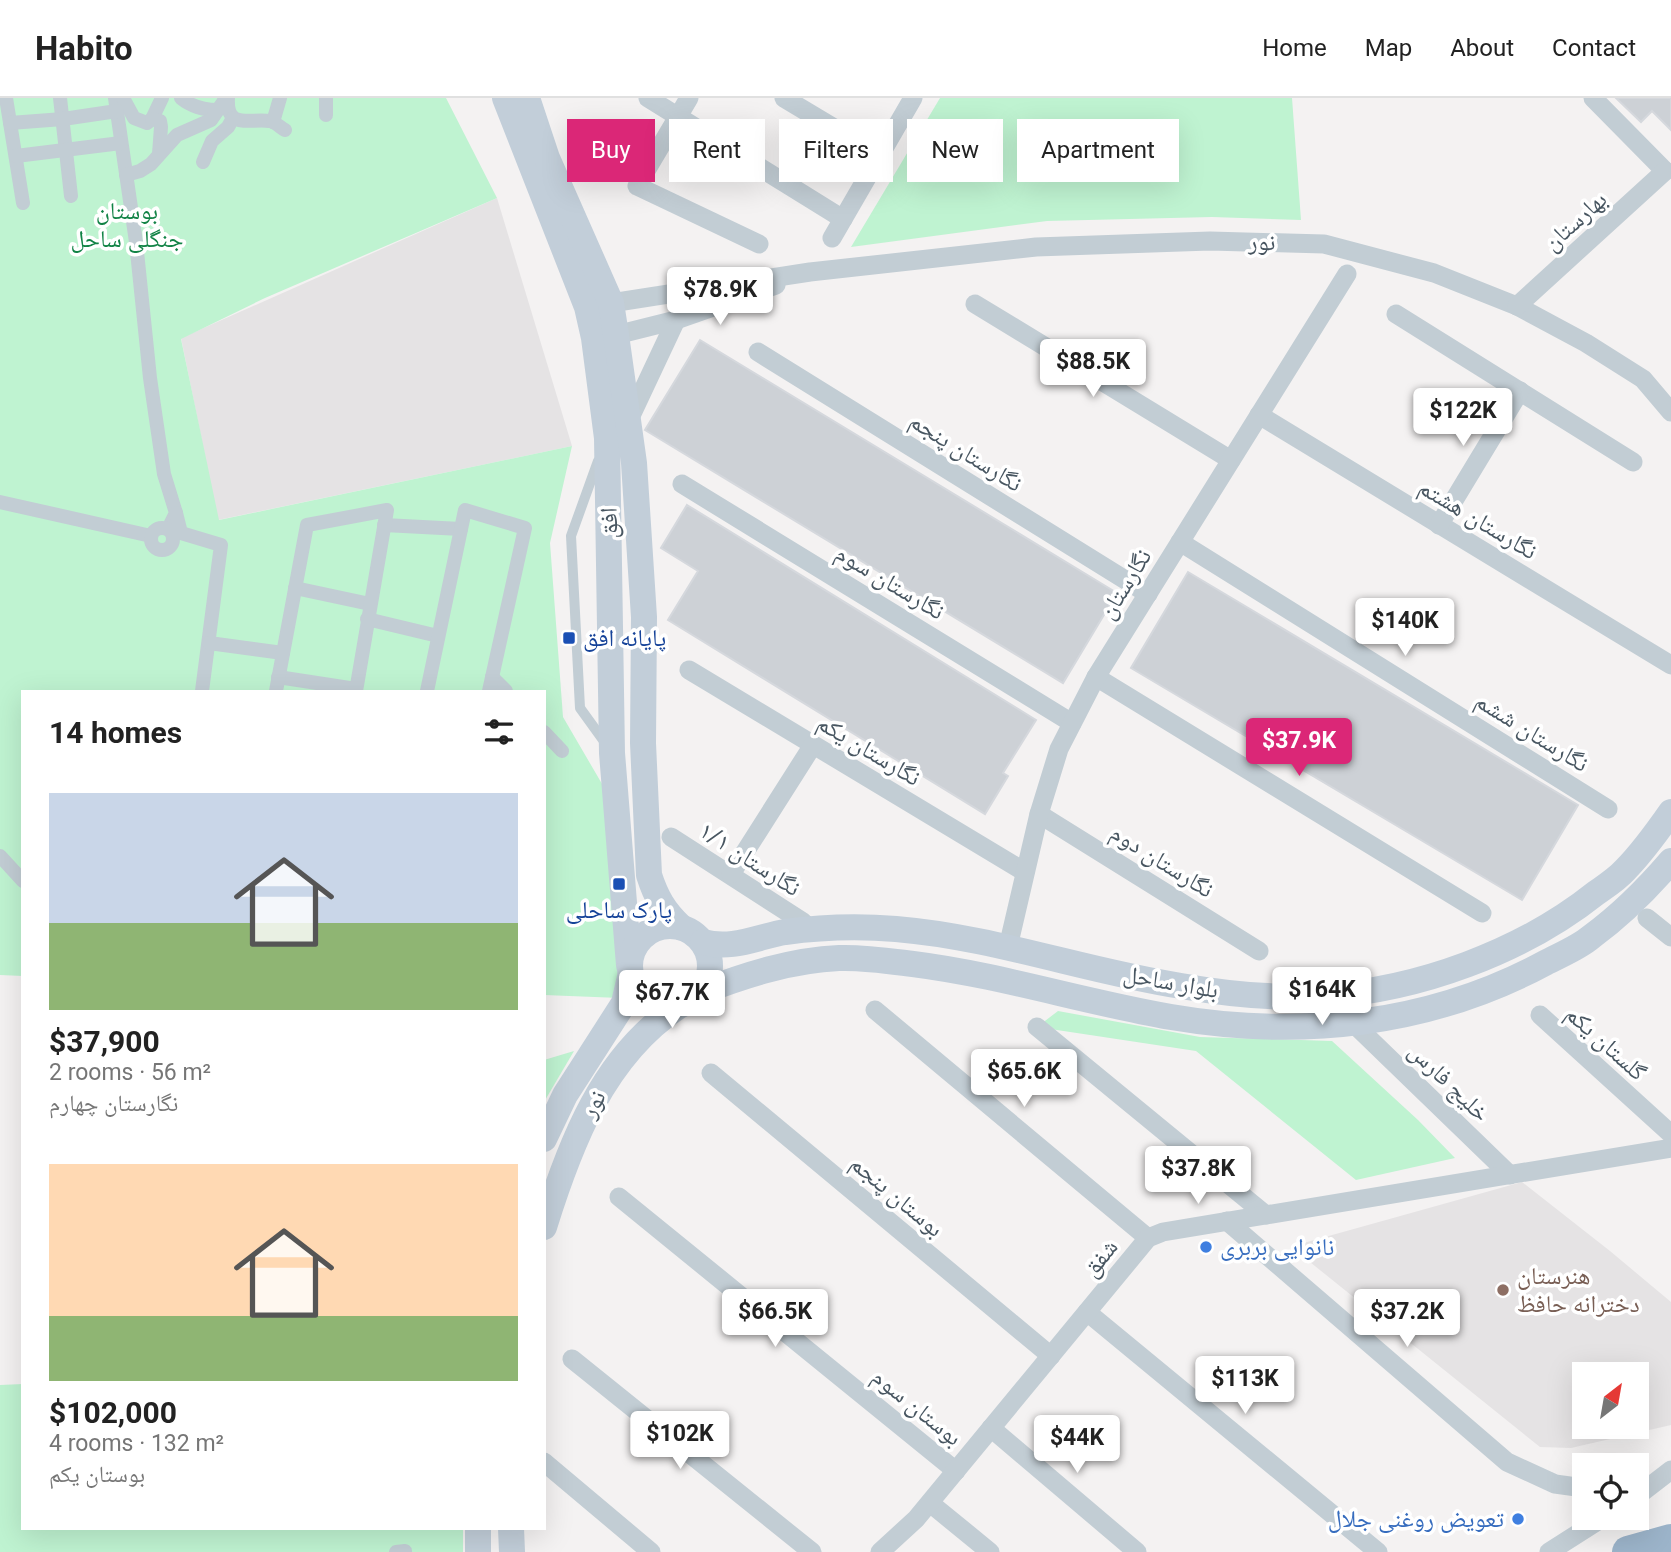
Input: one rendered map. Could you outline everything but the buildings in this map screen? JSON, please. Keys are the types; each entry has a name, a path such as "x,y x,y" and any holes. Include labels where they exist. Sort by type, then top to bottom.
{"highway":[{"path":"1628,1552 1671,1540"}],"main road":[{"name":"افق","path":"505,98 599,305"},
{"name":"افق","path":"527,98 599,305 629,420 644,617 643,743 649,875 656,896 667,914 692,934"},
{"name":"افق","path":"605,336 612,753 630,971"},
{"name":"بلوار ساحل","path":"692,934 718,946 830,926 896,929 947,935 1008,947 1180,986 1251,996 1323,996 1388,986 1450,970 1514,946 1574,910 1624,871 1671,813"},
{"name":"بلوار ساحل","path":"690,999 742,976 789,965 839,958 938,967 1171,1017 1252,1028 1354,1024 1396,1017 1457,1000 1519,977 1589,939 1641,896 1671,861"},
{"path":"668,925 692,934 709,954 708,980 690,999 665,1006 654,1003 635,988 630,971 636,943 655,928 668,925"},
{"name":"نور","path":"546,1135 565,1095 624,1003 630,971"},
{"path":"1323,996 1354,1024"},
{"name":"نور","path":"546,1221 562,1170 580,1128 615,1067 659,1018 690,999"},
{"path":"478,1530 478,1552"},
{"path":"511,1530 512,1552"}],"street":[{"path":"6,98 23,203"},
{"path":"60,98 71,196"},
{"path":"118,102 134,118 147,123 152,119 162,98"},
{"path":"181,98 208,110 224,102"},
{"path":"224,102 233,118 279,126 280,98"},
{"path":"326,98 326,115"},
{"path":"648,98 843,219"},
{"path":"689,98 637,186 760,244"},
{"path":"784,98 819,119"},
{"path":"832,238 913,98"},
{"path":"1593,98 1668,171"},
{"path":"10,123 63,119 118,102"},
{"path":"118,102 150,378 167,481 181,533 222,545 203,690"},
{"path":"125,175 140,171 177,135 211,120 224,102"},
{"path":"202,162 212,141 228,127 233,118"},
{"path":"152,119 160,121 162,127 159,155"},
{"path":"16,156 121,143"},
{"name":"بهارستان","path":"1517,306 1668,171"},
{"name":"نور","path":"810,272 1036,247 1210,241 1324,244 1434,273 1517,306 1586,343 1643,379 1671,412"},
{"path":"599,305 810,272"},
{"path":"605,336 676,320 810,272"},
{"name":"نگارستان","path":"1008,947 1039,814 1059,749 1072,723 1096,677 1347,274"},
{"path":"975,304 1231,460"},
{"path":"1396,314 1633,462"},
{"path":"629,420 676,320"},
{"name":"نگارستان پنجم","path":"758,352 1148,594"},
{"path":"1439,525 1520,391"},
{"name":"نگارستان هشتم","path":"1259,415 1671,665"},
{"name":"نگارستان سوم","path":"682,484 1072,723"},
{"path":"0,502 151,536"},
{"path":"387,510 356,690 277,684 295,588 307,526 387,510"},
{"path":"427,690 465,510 525,528 490,684"},
{"path":"168,529 176,513"},
{"path":"384,525 461,529"},
{"path":"158,528 168,529 174,538 172,545 166,550 156,548 151,536 158,528"},
{"name":"نگارستان ششم","path":"1180,542 1608,809"},
{"path":"295,588 370,604"},
{"path":"367,619 438,636"},
{"path":"209,643 283,653"},
{"name":"نگارستان یکم","path":"689,670 1025,872"},
{"path":"1096,677 1482,913"},
{"path":"546,734 562,751"},
{"path":"731,874 813,745"},
{"name":"نگارستان دوم","path":"1039,814 1259,951"},
{"name":"نگارستان ۱/۱","path":"671,837 803,922"},
{"path":"0,856 21,879"},
{"path":"1647,918 1671,937"},
{"path":"874,1010 1148,1238"},
{"name":"گلستان یکم","path":"1540,1016 1671,1134"},
{"name":"خلیج فارس","path":"1354,1024 1510,1175"},
{"path":"1037,1027 1266,1215"},
{"name":"بوستان پنجم","path":"711,1073 1051,1356"},
{"name":"شفق","path":"880,1552 930,1503 1148,1238 1163,1232 1671,1148"},
{"name":"بوستان سوم","path":"619,1197 956,1471"},
{"path":"1227,1221 1507,1462 1555,1484 1572,1486"},
{"path":"1087,1312 1378,1552"},
{"path":"572,1359 812,1552"},
{"path":"991,1428 1137,1552"},
{"path":"546,1464 651,1552"},
{"path":"1649,1487 1671,1470"},
{"path":"930,1503 990,1552"},
{"path":"1549,1552 1584,1530"}],"lane":[{"path":"607,438 570,536 580,708 612,753"}],"shaded area":[{"path":"497,198 572,446 218,520 181,338"},
{"path":"1522,1182 1671,1302 1671,1425 1649,1430 1649,1362 1572,1362 1572,1439 1610,1439 1571,1448 1540,1447 1300,1254 1300,1244"}],"green space":[{"name":"بوستان جنگلی ساحل","path":"0,98 446,98 497,198 265,298 181,339 219,520 572,446 550,543 563,717 612,801 620,998 546,995 546,690 21,690 21,976 0,975"},
{"path":"940,98 1292,98 1301,220 1212,217 1047,221 851,247 890,182 893,182 893,177 907,153 907,182 1003,182 1003,119 927,119"},
{"path":"1058,1011 1200,1037 1332,1041 1455,1158 1356,1180 1196,1051 1037,1027"},
{"path":"574,1051 546,1099 546,1059"},
{"path":"21,1384 21,1530 463,1530 463,1552 0,1552 0,1385"}],"place":[{"name":"پایانه افق","path":"569,638"},
{"name":"پارک ساحلی","path":"619,884"},
{"name":"نانوایی بربری","path":"1206,1247"},
{"name":"هنرستان دخترانه حافظ","path":"1503,1290"},
{"name":"تعویض روغنی جلال","path":"1518,1519"}]}
